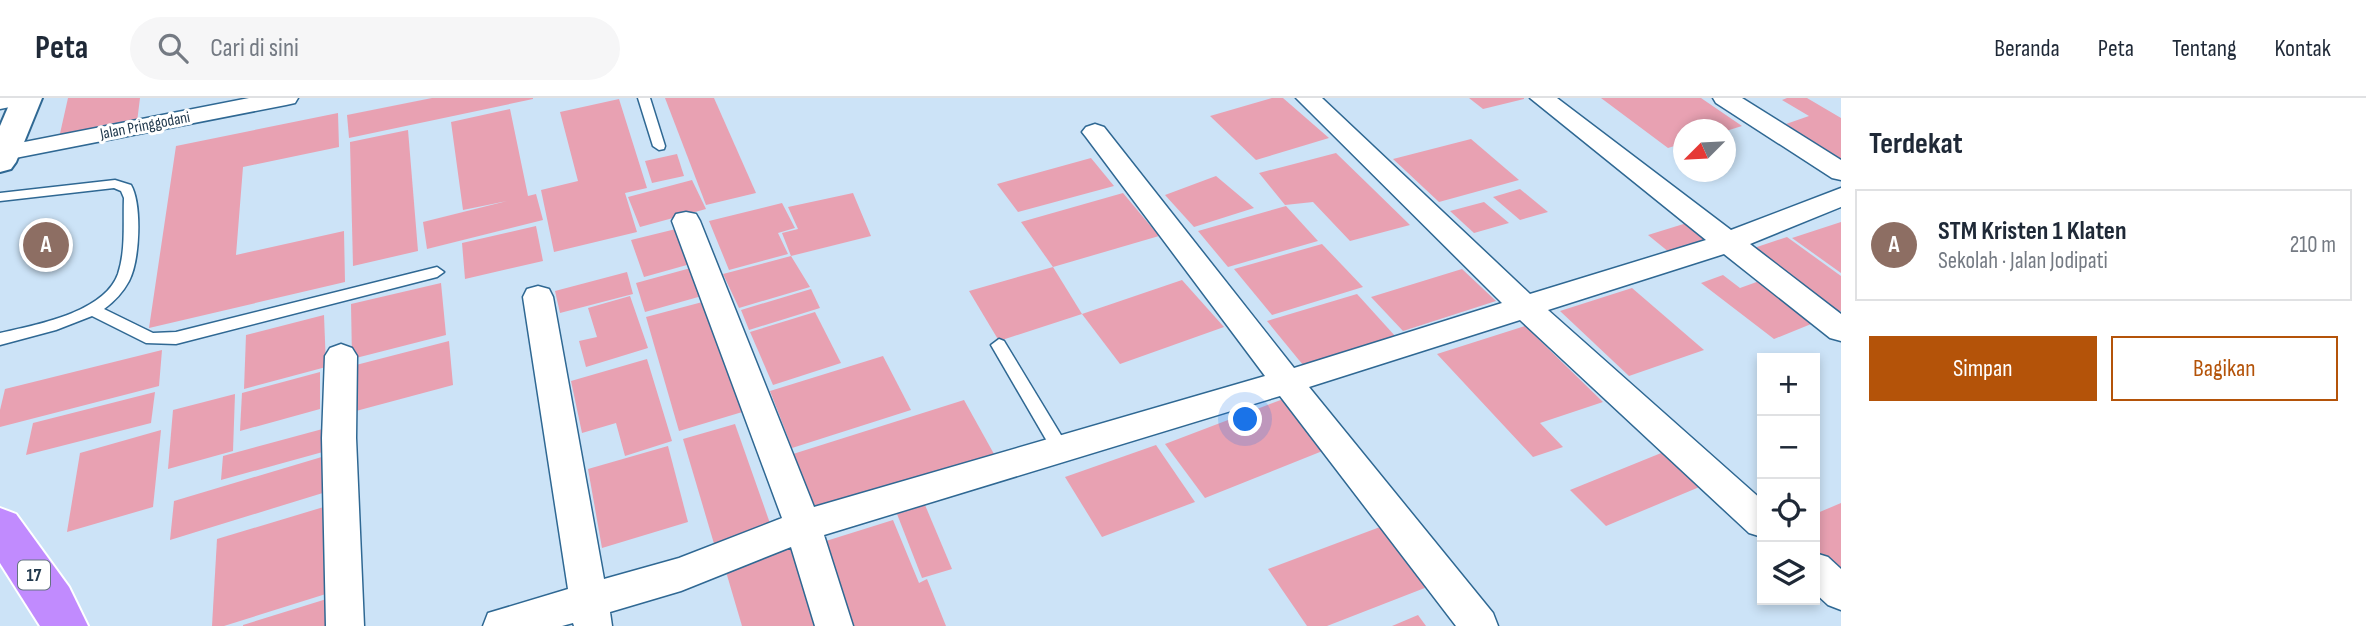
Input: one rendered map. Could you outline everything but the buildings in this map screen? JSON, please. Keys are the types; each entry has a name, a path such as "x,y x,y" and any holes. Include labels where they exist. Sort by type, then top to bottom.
{"highway":[{"name":"17","path":"0,527 52,602 64,626"}],"street":[{"path":"0,102 21,98"},
{"path":"2,158 27,98"},
{"name":"Jalan Pringgodani","path":"2,158 286,98"},
{"path":"1308,98 1526,308 1757,517"},
{"path":"1542,98 1841,330"},
{"path":"1726,98 1841,172"},
{"path":"1095,132 1479,626"},
{"path":"502,626 591,613 803,526 1526,308 1727,243 1841,197"},
{"path":"687,221 803,526 834,626"},
{"path":"538,297 591,613"},
{"path":"341,356 339,438 345,626"},
{"path":"1820,574 1841,593"}],"lane":[{"path":"645,98 659,146"},
{"path":"0,197 116,184 130,192 128,247 123,278 111,295 94,310 0,339"},
{"path":"94,310 151,339 176,338 437,272"},
{"path":"999,345 1061,450"}],"place":[{"name":"STM Kristen 1 Klaten","path":"46,245"}]}
